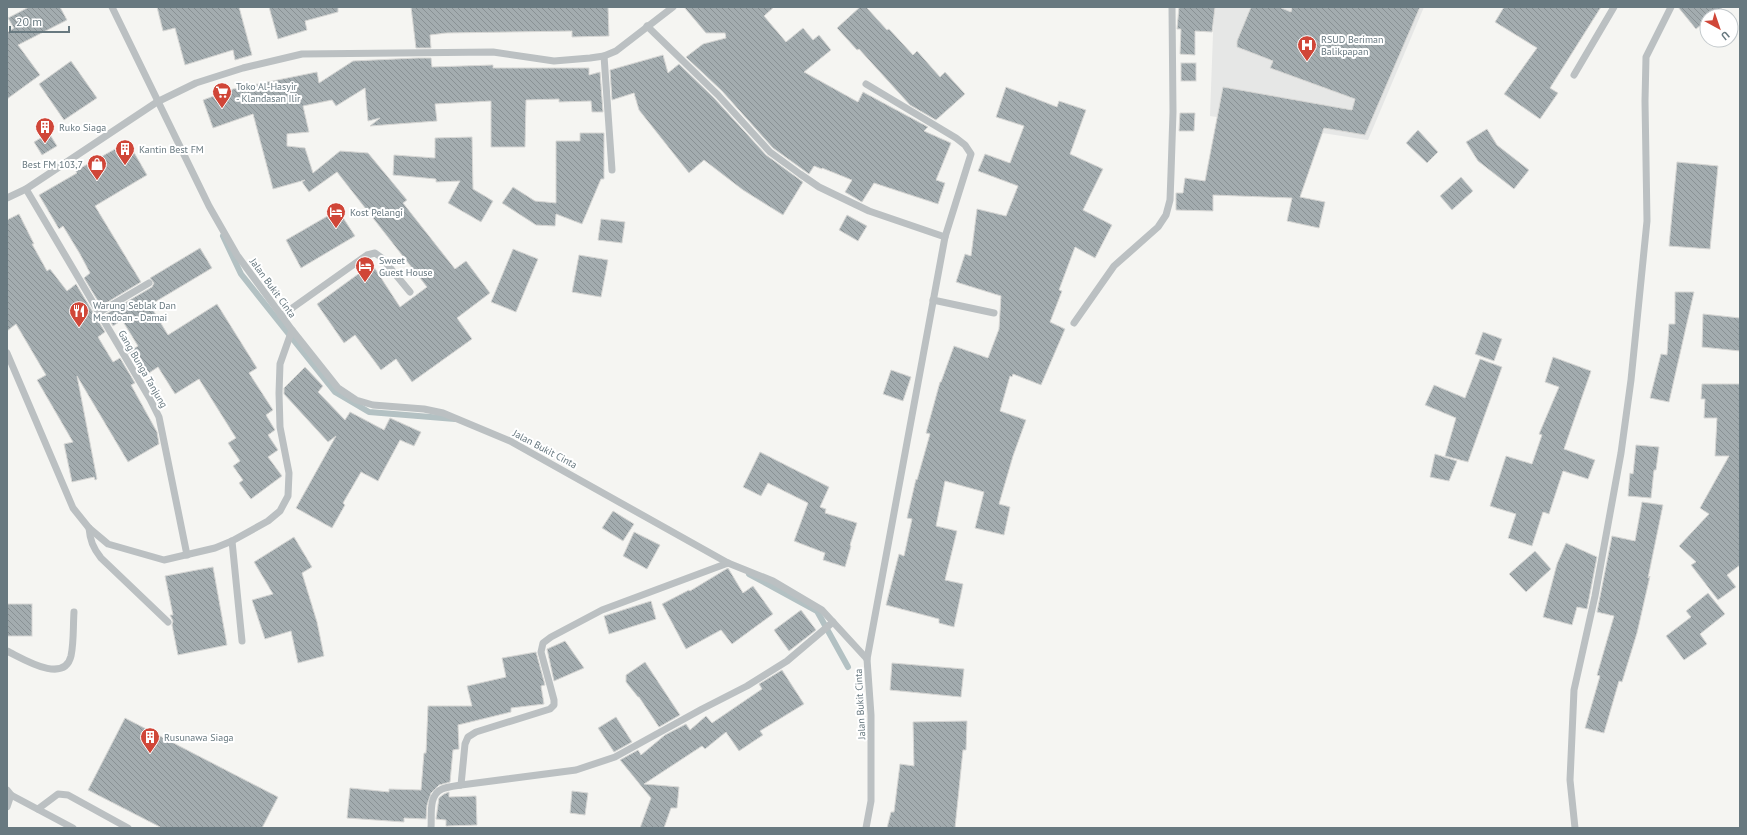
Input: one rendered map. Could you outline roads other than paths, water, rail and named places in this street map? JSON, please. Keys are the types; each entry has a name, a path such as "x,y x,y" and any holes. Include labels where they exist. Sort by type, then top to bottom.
{"street":[{"name":"Jalan Bukit Cinta","path":"112,7 209,206 237,255 281,316 338,388 356,400 373,405 424,409 443,413 510,441 728,563 773,581 822,610 868,659 872,715 871,801 866,828"},
{"path":"7,197 26,189 157,102 196,83 243,68 302,54 493,52 554,61 604,56 616,51 673,7"},
{"path":"1074,323 1114,266 1158,227 1166,215 1170,200 1173,112 1172,7"},
{"path":"1574,75 1614,7"},
{"path":"1575,828 1570,780 1574,690 1595,596 1621,453 1631,380 1647,221 1645,101 1646,57 1671,7"},
{"path":"647,26 718,96 770,152 800,174 819,187 869,211 945,237"},
{"path":"604,56 612,170"},
{"path":"866,84 956,138 970,151 945,237 868,659"},
{"name":"Gang Bunga Tanjung","path":"26,189 150,399 159,417 187,555"},
{"path":"281,316 367,255 375,253 382,258 410,292"},
{"path":"98,313 149,283"},
{"path":"933,300 994,313"},
{"path":"7,353 72,508 88,528 108,544 148,557 164,560 215,548 232,541 268,521 280,511 288,496 289,474 280,427 280,364 292,330"},
{"path":"88,528 93,546 101,558 168,622"},
{"path":"232,541 242,641"},
{"path":"461,785 465,744 468,737 476,732 550,709 554,705 541,652 543,643 551,637 602,610 728,563"},
{"path":"7,652 46,669 59,670 71,657 74,612"},
{"path":"431,828 432,800 436,793 442,789 461,785 576,770 615,757 747,686 786,661 833,622"},
{"path":"7,807 9,793 73,828"},
{"path":"38,809 58,794 68,795 128,828"}],"waterway":[{"path":"223,236 241,274 335,392 369,412 455,419"},
{"path":"749,574 817,611 848,667"}],"place":[{"name":"RSUD Beriman Balikpapan","path":"1307,62"},
{"name":"Toko Al-Hasyir - Klandasan Ilir","path":"222,109"},
{"name":"Ruko Siaga","path":"45,144"},
{"name":"Kantin Best FM","path":"125,166"},
{"name":"Best FM 103,7","path":"97,181"},
{"name":"Kost Pelangi","path":"336,229"},
{"name":"Sweet Guest House","path":"365,283"},
{"name":"Warung Seblak Dan Mendoan - Damai","path":"79,328"},
{"name":"Rusunawa Siaga","path":"150,754"}]}
